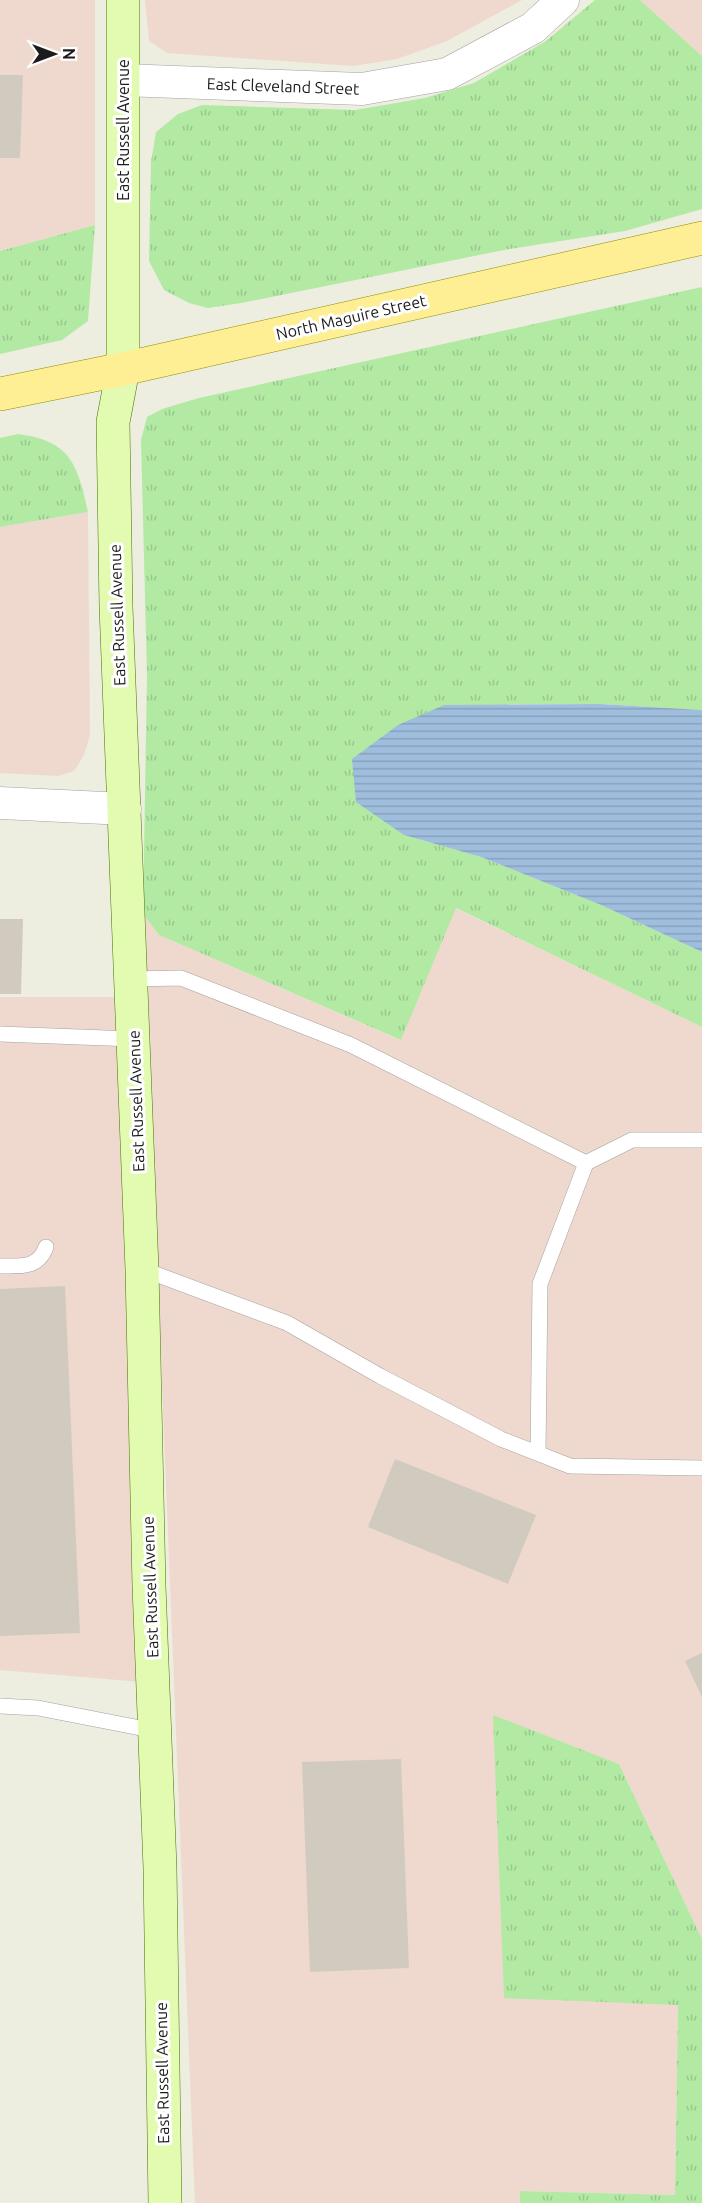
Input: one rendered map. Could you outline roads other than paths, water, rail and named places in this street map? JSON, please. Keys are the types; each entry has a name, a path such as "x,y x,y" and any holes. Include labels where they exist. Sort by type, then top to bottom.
{"main road":[{"name":"North Maguire Street","path":"0,394 123,369 702,238"}],"street":[{"name":"East Russell Avenue","path":"123,0 123,369 113,422 116,607 142,1269 149,1586 156,1731 165,2203"},
{"name":"East Cleveland Street","path":"123,80 362,89 436,76 447,74 533,27 563,0"},
{"path":"0,803 125,809"}],"lane":[{"path":"131,979 181,978 351,1045 586,1163"},
{"path":"0,1034 133,1039"},
{"path":"538,1453 540,1284 586,1163 632,1140 702,1140"},
{"path":"0,1266 30,1266 42,1258 46,1247"},
{"path":"142,1269 287,1323 380,1376 501,1438 570,1466 702,1468"},
{"path":"0,1706 38,1708 156,1731"}],"water":[{"path":"600,704 702,710 702,952 601,905 481,857 404,835 356,802 352,759 398,725 444,705"}]}
